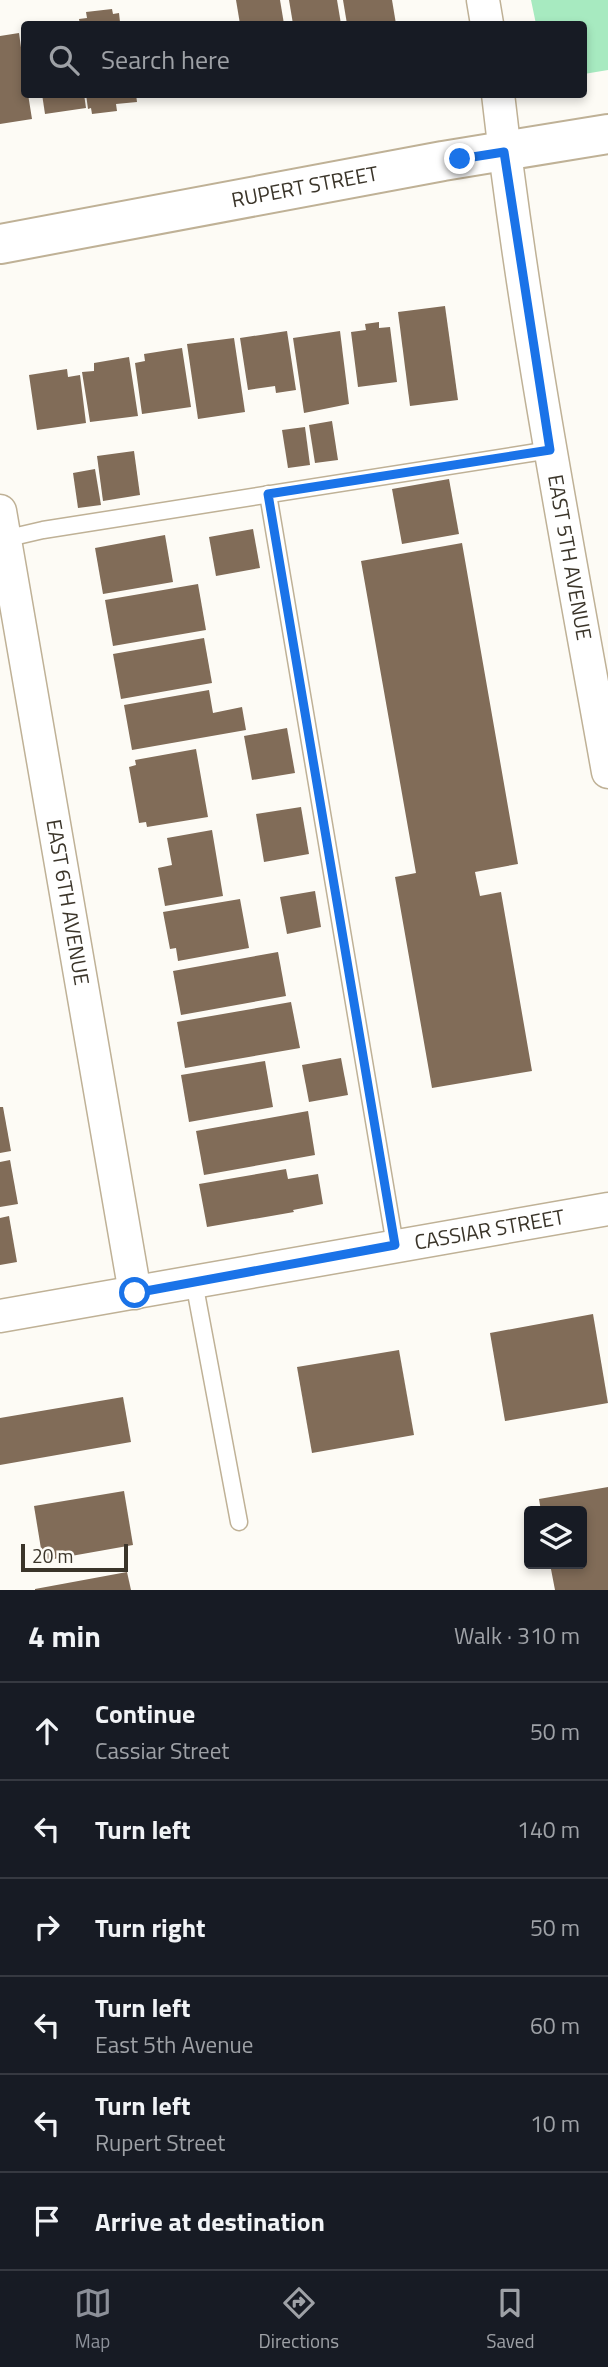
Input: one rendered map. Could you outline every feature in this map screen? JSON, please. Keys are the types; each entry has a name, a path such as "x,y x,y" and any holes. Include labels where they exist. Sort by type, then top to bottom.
{"main road":[{"name":"RUPERT STREET","path":"0,244 608,134"}],"street":[{"path":"483,0 486,21"},
{"name":"EAST 5TH AVENUE","path":"498,98 504,152 550,450 608,772"},
{"name":"EAST 6TH AVENUE","path":"2,530 135,1293"},
{"name":"CASSIAR STREET","path":"0,1316 608,1209"}],"lane":[{"path":"2,530 43,530 550,450"},
{"path":"268,494 395,1245"},
{"path":"194,1282 239,1522"}],"green space":[{"path":"531,0 608,0 608,70 587,74 587,21 535,21"}],"building":[{"path":"236,0 280,0 284,21 240,21"},
{"path":"289,0 337,0 340,21 292,21"},
{"path":"343,0 392,0 396,21 346,21"},
{"path":"112,9 113,14 119,13 120,21 79,21 87,18 86,12"},
{"path":"19,33 21,98 29,98 32,119 0,124 0,36"},
{"path":"43,98 85,98 86,108 45,114"},
{"path":"87,98 136,98 137,102 116,104 117,111 92,114 91,108 88,109"},
{"path":"445,306 458,400 410,406 398,312"},
{"path":"379,322 379,328 390,327 397,382 358,387 351,332 366,330 365,324"},
{"path":"287,331 296,390 276,393 275,386 248,390 240,338"},
{"path":"340,331 349,404 304,413 293,338"},
{"path":"234,338 245,412 198,419 187,344"},
{"path":"182,348 191,407 142,414 135,363 145,361 144,354"},
{"path":"129,357 138,416 90,422 82,372 94,371 94,363"},
{"path":"67,369 68,377 80,375 86,423 37,430 29,375"},
{"path":"332,421 338,460 315,463 309,425"},
{"path":"305,427 310,465 288,468 282,430"},
{"path":"134,451 140,495 103,501 97,456"},
{"path":"95,469 101,505 78,508 73,473"},
{"path":"449,479 459,534 402,544 392,489"},
{"path":"253,529 260,568 216,576 209,537"},
{"path":"165,535 173,582 103,594 95,548"},
{"path":"462,543 518,864 475,872 480,896 501,892 532,1071 432,1088 395,877 416,873 361,561"},
{"path":"198,584 206,630 113,646 105,600"},
{"path":"204,638 212,683 121,699 113,654"},
{"path":"209,690 213,713 242,707 246,730 132,750 124,705"},
{"path":"287,728 295,773 252,780 244,736"},
{"path":"196,749 208,817 147,827 146,822 139,823 129,767 136,765 135,760"},
{"path":"301,807 309,854 264,862 256,814"},
{"path":"212,830 223,896 165,906 158,868 172,865 167,838"},
{"path":"315,891 321,927 287,934 280,897"},
{"path":"240,899 249,948 178,961 176,948 170,949 163,912"},
{"path":"278,952 286,996 181,1015 173,971"},
{"path":"291,1002 300,1048 185,1068 177,1022"},
{"path":"341,1058 348,1095 309,1102 302,1065"},
{"path":"265,1061 273,1107 189,1122 181,1075"},
{"path":"0,1107 3,1107 11,1151 0,1153"},
{"path":"308,1111 315,1155 204,1175 196,1131"},
{"path":"10,1160 18,1204 0,1207 0,1162"},
{"path":"286,1169 288,1179 318,1174 323,1204 293,1210 294,1212 207,1227 199,1184"},
{"path":"9,1216 17,1262 0,1265 0,1218"},
{"path":"593,1314 608,1403 505,1421 490,1333"},
{"path":"399,1350 414,1435 312,1453 297,1367"},
{"path":"123,1397 131,1442 0,1465 0,1418"},
{"path":"608,1487 608,1590 555,1590 551,1569 587,1569 587,1506 540,1506 539,1499"},
{"path":"124,1491 133,1545 43,1561 34,1506"},
{"path":"127,1572 131,1590 35,1590 35,1589"}],"route":[{"path":"135,1293 395,1245 268,494 550,450 504,152 460,159"}]}
